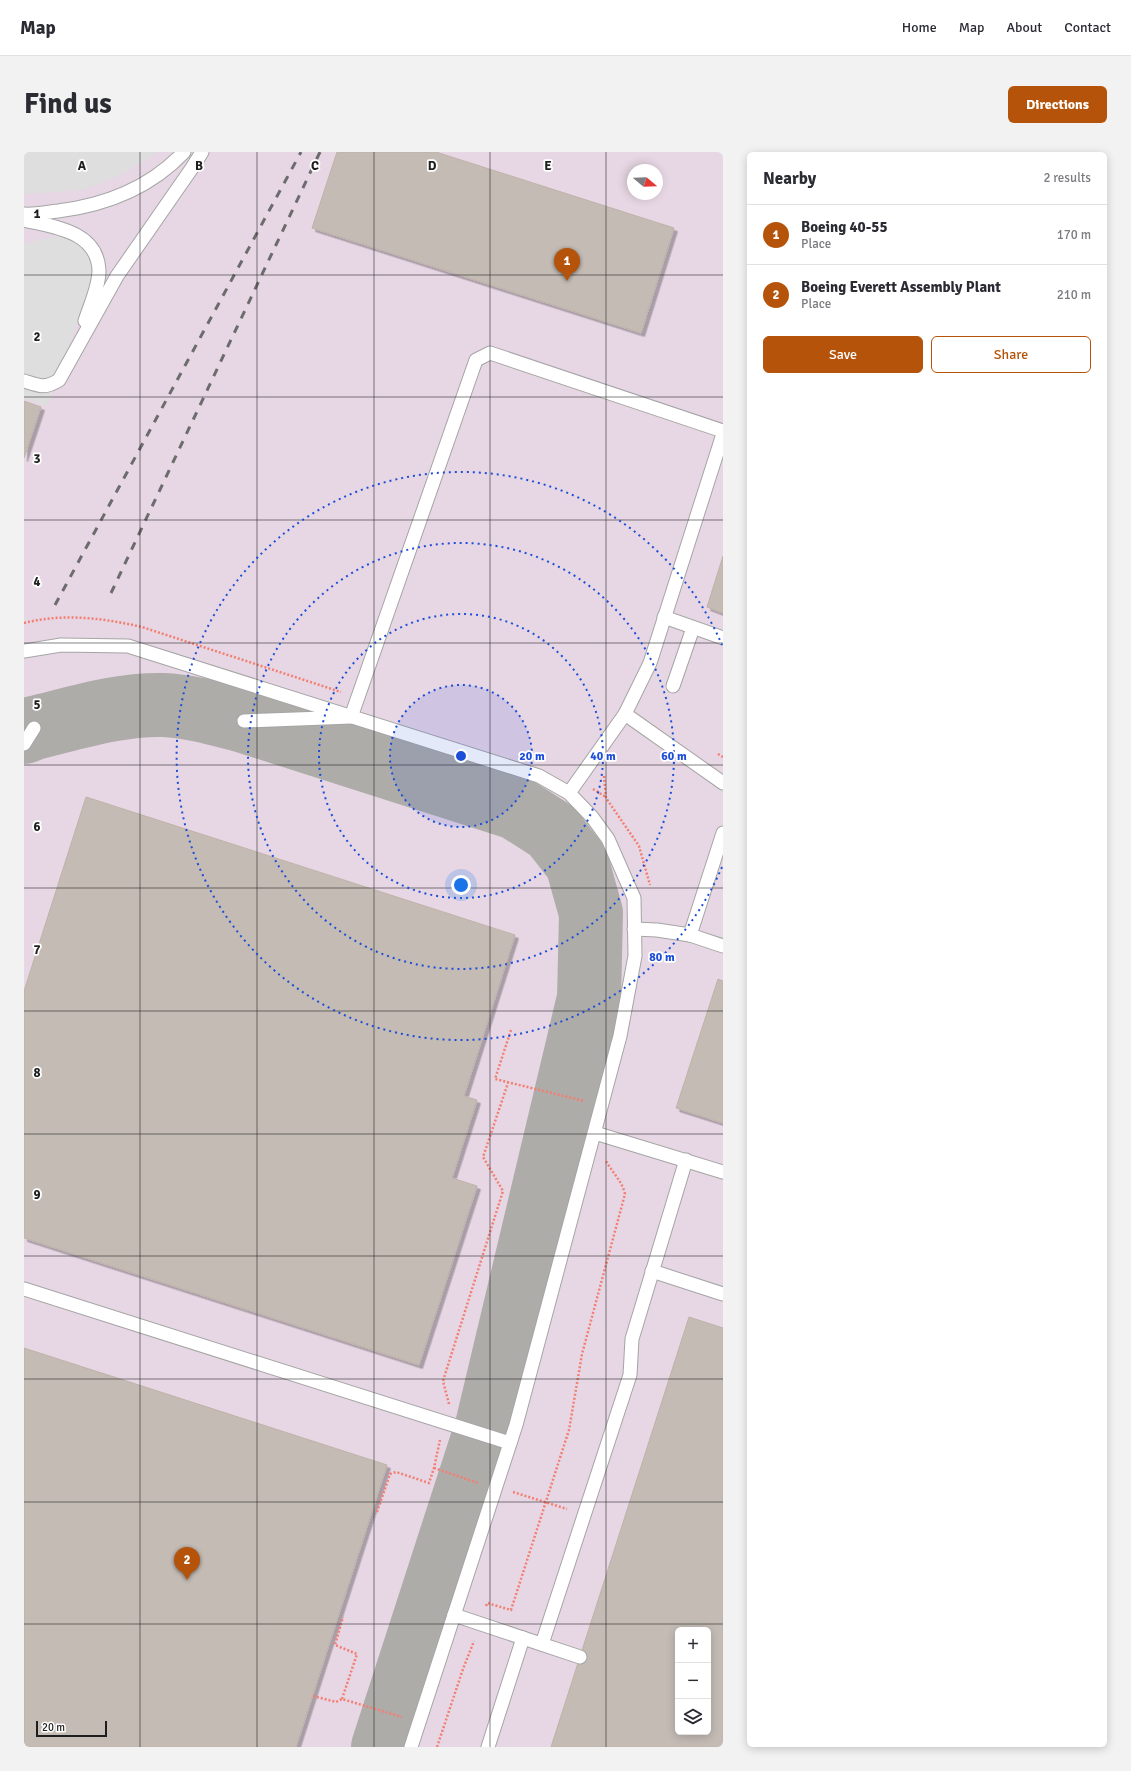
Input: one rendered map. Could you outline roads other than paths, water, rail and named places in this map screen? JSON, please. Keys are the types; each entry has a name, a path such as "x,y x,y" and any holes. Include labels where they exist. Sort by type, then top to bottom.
{"lane":[{"path":"24,214 81,208 125,195 153,178 184,152"},
{"path":"24,381 36,386 49,387 59,380 117,276 202,152"},
{"path":"24,220 65,229 78,235 88,244 96,257 99,271 97,285 75,351"},
{"path":"351,717 476,360 490,354 723,432 650,663 625,714 569,793"},
{"path":"664,618 723,638"},
{"path":"673,686 693,628"},
{"path":"24,651 61,645 128,646 539,776 569,793 592,817 608,839 634,898 635,956 620,1036 595,1133 510,1443 411,1747"},
{"path":"625,714 723,783"},
{"path":"244,721 351,717"},
{"path":"24,744 34,728"},
{"path":"690,935 723,833"},
{"path":"634,929 657,930 690,935 723,946"},
{"path":"595,1133 723,1172"},
{"path":"542,1644 630,1375 632,1339 686,1160"},
{"path":"652,1271 723,1294"},
{"path":"24,1289 510,1443"},
{"path":"454,1615 580,1656"},
{"path":"488,1747 523,1638"}],"railway":[{"path":"55,605 301,152"},
{"path":"111,593 320,152"}],"place":[{"name":"Boeing 40-55","path":"567,281"},
{"name":"Boeing Everett Assembly Plant","path":"187,1580"}]}
